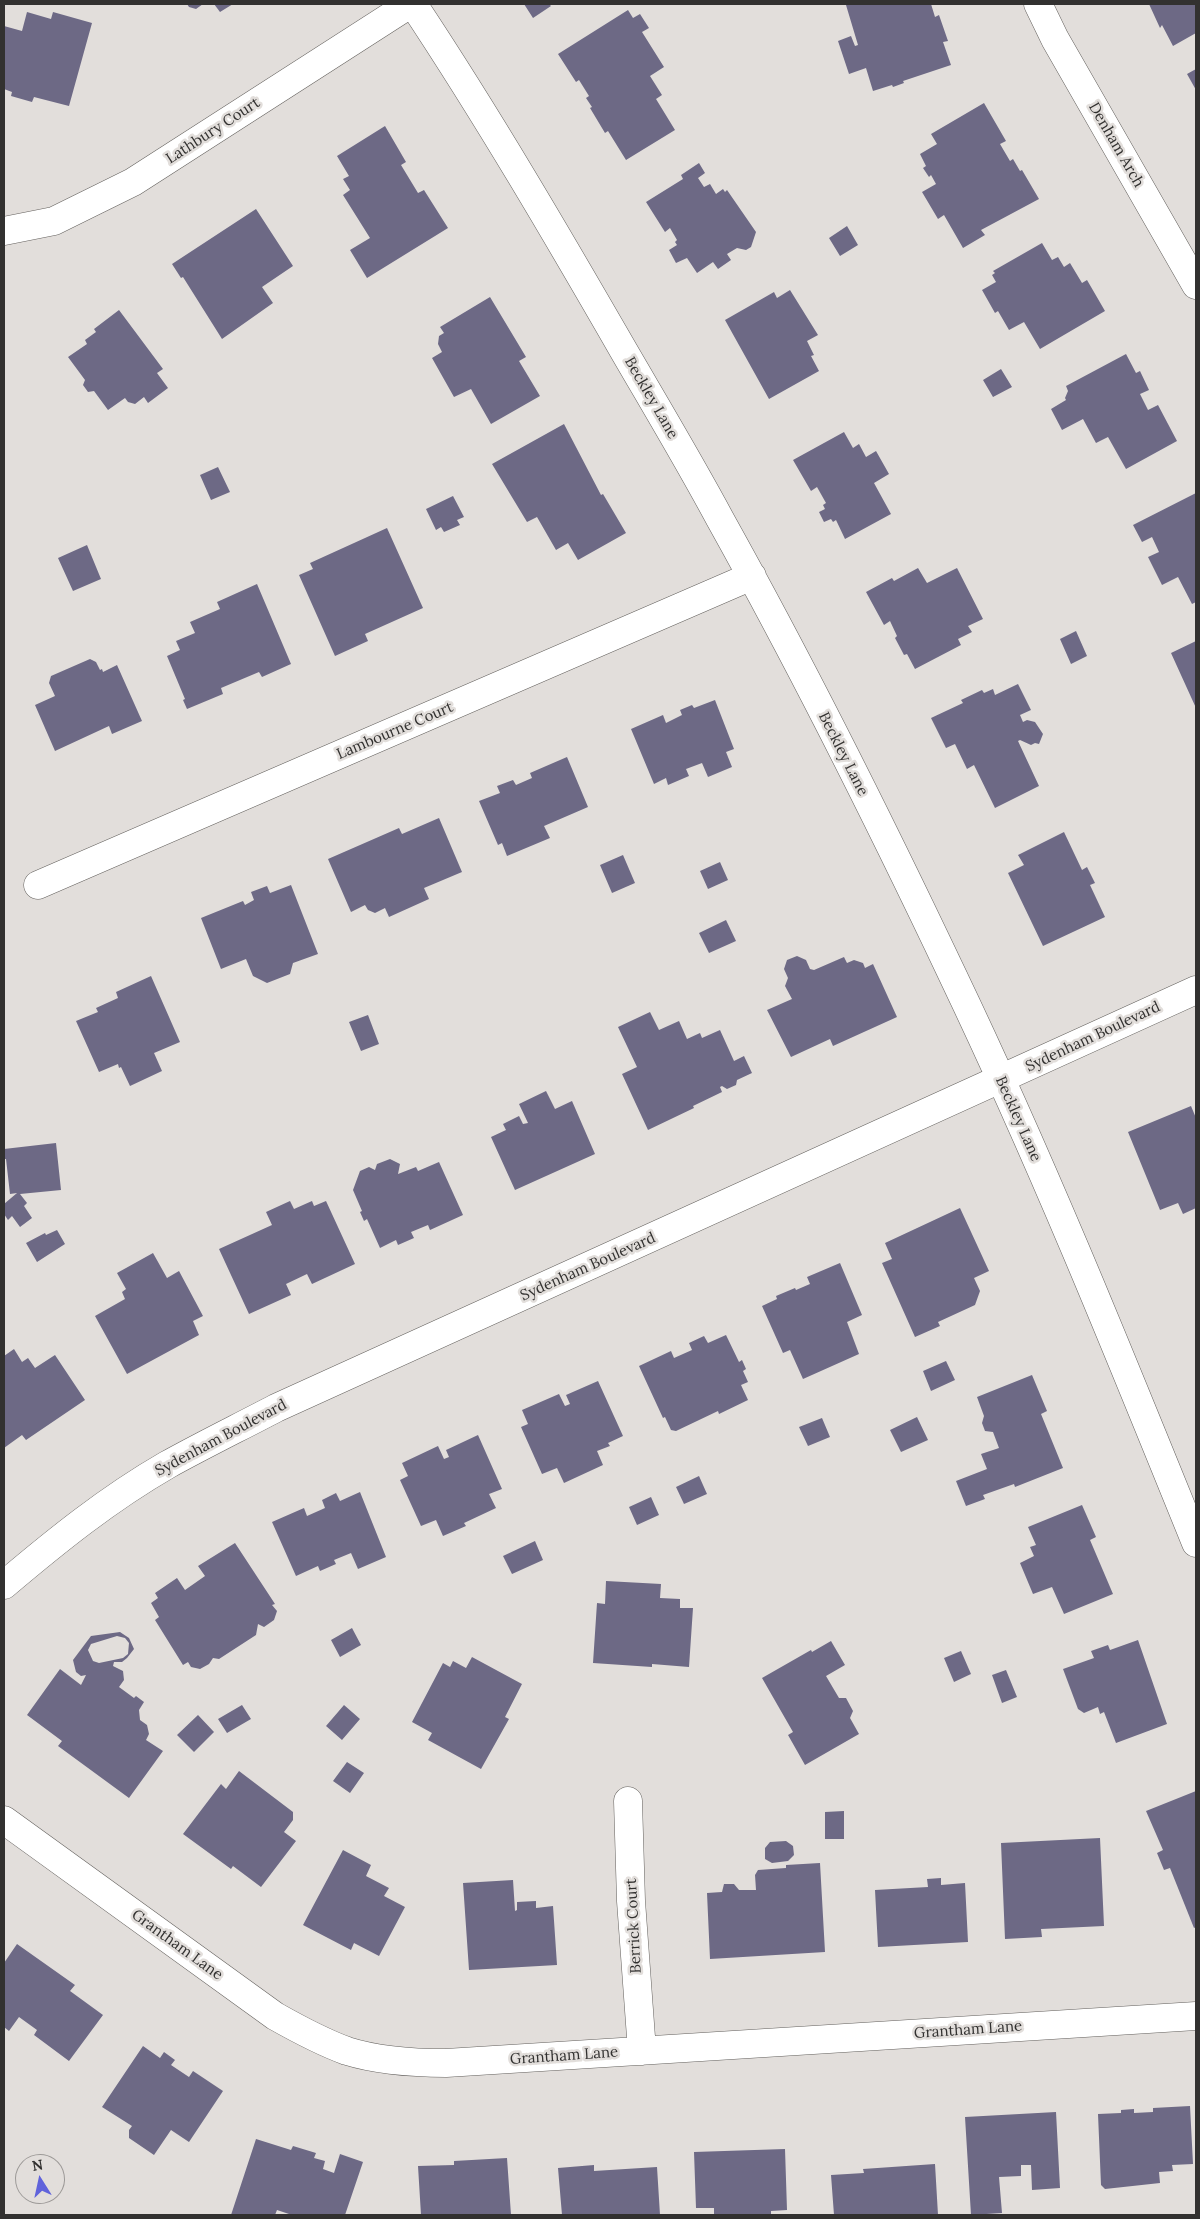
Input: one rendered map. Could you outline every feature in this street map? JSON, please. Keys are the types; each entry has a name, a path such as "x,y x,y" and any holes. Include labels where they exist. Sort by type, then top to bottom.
{"street":[{"name":"Lathbury Court","path":"4,231 54,221 133,182 411,4"},
{"name":"Beckley Lane","path":"411,4 447,56 550,224 752,576 863,791 1001,1080 1110,1332 1196,1543"},
{"name":"Denham Arch","path":"1038,4 1055,39 1196,285"},
{"name":"Lambourne Court","path":"38,885 752,576"},
{"name":"Sydenham Boulevard","path":"4,1585 58,1538 111,1501 168,1465 276,1408 1196,990"},
{"name":"Berrick Court","path":"628,1801 631,1901 642,2051"},
{"name":"Grantham Lane","path":"4,1820 275,2016 315,2038 348,2051 378,2058 446,2063 1196,2016"}],"building":[{"path":"187,4 203,4 196,9 189,7"},
{"path":"214,4 233,4 220,12"},
{"path":"524,4 549,4 551,6 533,18"},
{"path":"931,4 935,17 939,15 948,41 943,42 951,65 903,81 904,83 893,87 892,85 873,91 866,68 849,74 838,41 851,36 855,46 858,45 846,5"},
{"path":"1149,4 1196,4 1196,33 1173,46 1162,25 1160,28"},
{"path":"628,10 633,18 640,14 649,28 642,32 664,67 650,76 662,95 656,99 675,130 626,160 608,131 605,133 590,108 592,107 586,98 589,96 579,80 576,82 558,54"},
{"path":"27,12 51,19 53,12 92,23 69,106 34,97 32,102 11,96 12,92 4,89 4,26 22,31"},
{"path":"1196,69 1196,90 1187,74"},
{"path":"984,103 1006,141 1000,144 1010,161 1013,159 1020,171 1022,170 1039,199 981,230 985,235 963,248 944,215 938,219 922,192 936,184 931,175 929,177 923,168 926,166 920,154 937,144 931,134"},
{"path":"385,126 406,162 401,165 418,193 424,190 448,228 367,278 350,250 370,238 343,195 350,190 343,179 349,176 337,156"},
{"path":"699,163 705,173 698,178 704,187 710,184 716,194 723,189 725,192 727,190 756,232 751,247 746,250 737,248 727,254 731,260 718,269 713,262 697,273 687,258 676,263 669,250 677,245 675,242 677,240 670,228 665,232 646,202 683,179 681,175"},
{"path":"256,209 293,266 262,287 273,303 222,339 183,277 181,278 172,264"},
{"path":"847,226 858,245 840,256 829,238"},
{"path":"1042,243 1052,260 1058,257 1064,267 1070,263 1082,283 1087,280 1105,311 1040,349 1024,322 1009,330 998,311 995,313 982,290 996,282 992,275 995,273 993,271"},
{"path":"790,290 818,335 807,341 814,355 811,356 819,371 769,399 725,320 774,292 777,298"},
{"path":"490,297 526,357 519,361 540,396 491,424 471,389 454,397 432,358 442,352 438,344 439,336 444,333 440,327"},
{"path":"119,310 163,369 157,373 168,388 148,403 144,397 135,404 128,402 125,398 108,410 94,391 88,392 83,385 85,380 68,357 87,344 85,340 96,332 94,329"},
{"path":"1126,354 1136,373 1140,371 1149,390 1140,394 1148,410 1158,405 1177,441 1126,469 1108,437 1096,443 1083,419 1062,430 1051,409 1066,400 1068,391 1066,386"},
{"path":"1001,369 1012,387 993,397 983,380"},
{"path":"564,424 601,495 603,494 626,533 578,560 568,543 556,550 537,517 527,522 492,464"},
{"path":"844,432 853,448 859,444 866,457 876,451 889,474 874,483 891,514 845,539 836,520 833,522 831,519 824,522 819,512 825,509 823,505 826,503 817,487 811,491 793,460"},
{"path":"218,467 230,492 211,500 200,475"},
{"path":"1196,493 1196,602 1192,604 1178,577 1162,585 1148,557 1159,552 1152,537 1142,542 1133,525"},
{"path":"453,496 464,517 457,520 460,525 444,532 441,527 436,530 426,509"},
{"path":"387,528 423,608 365,634 368,641 335,656 299,575 313,569 310,563"},
{"path":"87,545 101,579 73,591 58,558"},
{"path":"918,568 927,583 957,568 983,619 968,626 972,632 958,639 961,645 915,669 907,654 904,655 895,638 897,636 890,621 884,625 866,592 892,578 894,581"},
{"path":"257,584 291,664 262,677 259,672 221,688 223,694 187,709 183,700 185,699 167,656 180,650 176,641 195,633 190,622 220,609 217,602"},
{"path":"1076,631 1087,656 1071,664 1060,639"},
{"path":"1196,641 1196,708 1171,653"},
{"path":"90,659 96,662 103,672 117,665 142,721 112,734 109,726 55,751 35,705 55,696 49,683 51,676"},
{"path":"1018,684 1031,710 1020,715 1023,722 1027,720 1035,722 1043,734 1039,744 1031,745 1020,740 1018,741 1039,786 995,808 974,765 967,769 955,744 946,748 931,718 963,703 961,700 982,690 984,693 993,689 995,695"},
{"path":"715,700 734,749 726,752 732,767 708,777 702,763 686,769 689,776 668,785 666,778 654,784 631,729 663,715 666,723 682,715 680,710 692,705 694,708"},
{"path":"567,757 588,807 544,826 550,838 507,856 502,843 498,845 479,801 500,793 497,786 513,780 516,785 532,778 530,773"},
{"path":"439,818 462,872 424,888 429,899 389,917 385,908 375,913 368,910 365,905 351,912 328,859 399,828 402,834"},
{"path":"1064,832 1082,870 1087,867 1095,883 1090,885 1105,917 1043,946 1008,873 1024,865 1018,855"},
{"path":"623,855 635,883 612,893 600,865"},
{"path":"720,862 728,880 708,889 700,871"},
{"path":"291,885 318,954 293,963 290,974 267,983 253,976 246,959 221,969 201,918 243,901 245,905 254,900 251,892 267,886 270,893"},
{"path":"726,920 736,941 709,953 699,933"},
{"path":"797,956 806,960 810,969 814,970 844,957 847,963 854,960 863,963 865,968 873,964 897,1017 833,1046 830,1039 791,1057 767,1010 792,999 785,986 788,978 784,969 787,960"},
{"path":"151,976 180,1042 154,1053 162,1071 130,1086 118,1064 99,1072 76,1021 98,1012 96,1008 118,998 116,992"},
{"path":"650,1012 659,1030 679,1021 687,1039 700,1033 702,1038 720,1030 734,1061 744,1056 752,1073 737,1080 736,1085 727,1089 722,1086 720,1087 722,1092 648,1130 622,1074 637,1067 618,1027"},
{"path":"368,1015 379,1044 361,1051 349,1022"},
{"path":"546,1091 555,1109 572,1101 595,1154 515,1190 491,1137 506,1130 503,1124 519,1116 523,1124 528,1123 519,1104"},
{"path":"1191,1106 1196,1118 1196,1208 1183,1214 1178,1203 1160,1210 1128,1132"},
{"path":"56,1143 61,1190 20,1194 27,1203 24,1206 32,1218 20,1227 12,1216 8,1220 4,1214 4,1204 17,1193 10,1194 4,1149"},
{"path":"390,1159 400,1164 398,1174 416,1167 418,1171 439,1162 463,1215 430,1230 428,1225 411,1232 414,1238 398,1245 396,1240 380,1248 367,1219 364,1221 353,1190 360,1171 369,1167 375,1170 377,1164"},
{"path":"290,1201 294,1209 312,1201 314,1206 326,1201 355,1264 312,1284 307,1274 286,1284 291,1295 249,1314 219,1249 272,1225 266,1212"},
{"path":"960,1208 989,1271 974,1278 980,1291 975,1305 938,1322 940,1326 915,1337 882,1263 892,1259 885,1243"},
{"path":"57,1230 65,1244 37,1262 26,1243 45,1233 46,1235"},
{"path":"153,1253 167,1278 179,1271 203,1316 193,1321 199,1335 127,1374 95,1316 125,1299 122,1292 126,1289 117,1273"},
{"path":"840,1263 862,1315 847,1322 859,1354 803,1379 790,1350 783,1353 762,1306 777,1299 776,1296 810,1284 807,1277"},
{"path":"726,1335 739,1362 742,1360 746,1369 743,1371 748,1382 741,1385 748,1400 719,1414 718,1411 676,1431 671,1430 665,1417 663,1418 639,1366 671,1351 674,1358 692,1350 689,1343 704,1336 708,1343"},
{"path":"14,1349 22,1362 28,1358 35,1368 55,1355 85,1400 26,1440 22,1435 4,1448 4,1356"},
{"path":"946,1361 955,1380 931,1391 923,1371"},
{"path":"1032,1375 1047,1411 1041,1414 1063,1468 1015,1487 1014,1484 983,1495 985,1499 966,1506 956,1481 987,1469 981,1454 999,1448 993,1432 985,1431 982,1423 984,1416 977,1397"},
{"path":"598,1381 623,1436 608,1443 610,1446 597,1451 603,1465 564,1483 557,1468 542,1474 521,1427 528,1424 522,1410 559,1394 565,1406 570,1404 566,1395"},
{"path":"917,1417 928,1440 901,1452 890,1430"},
{"path":"822,1418 830,1437 808,1446 799,1427"},
{"path":"478,1435 502,1489 489,1494 496,1508 464,1523 466,1526 443,1536 436,1520 421,1526 400,1480 408,1476 402,1463 438,1446 444,1459 449,1457 446,1450"},
{"path":"699,1476 707,1494 684,1504 676,1487"},
{"path":"360,1492 386,1557 358,1569 351,1553 334,1560 336,1564 320,1571 318,1566 296,1576 272,1522 304,1508 307,1516 325,1508 322,1500 336,1493 340,1501"},
{"path":"651,1497 659,1515 637,1525 629,1507"},
{"path":"1082,1505 1096,1537 1090,1540 1113,1594 1064,1614 1052,1587 1033,1594 1020,1563 1034,1556 1030,1547 1036,1545 1028,1527"},
{"path":"535,1541 543,1560 512,1574 503,1556"},
{"path":"235,1543 275,1604 272,1605 277,1611 274,1620 264,1627 258,1624 256,1635 219,1659 213,1658 209,1664 200,1669 191,1667 188,1662 183,1665 155,1620 159,1617 151,1603 158,1598 155,1593 177,1578 185,1590 205,1576 198,1566"},
{"path":"606,1581 661,1584 660,1598 680,1599 680,1608 693,1608 689,1667 652,1664 652,1667 593,1663 597,1603 605,1604"},
{"path":"352,1628 361,1645 340,1657 331,1640"},
{"path":"120,1632 129,1638 134,1649 127,1658 122,1662 114,1662 113,1666 123,1671 124,1680 119,1687 134,1698 136,1696 144,1702 139,1710 140,1720 147,1725 149,1734 146,1740 163,1751 129,1798 58,1746 62,1741 27,1715 60,1669 81,1685 86,1675 81,1676 76,1672 73,1660 91,1636","holes":["117,1636 125,1638 129,1643 128,1654 123,1658 99,1663 93,1661 88,1650 91,1644"]},
{"path":"1138,1640 1167,1724 1116,1743 1104,1712 1100,1714 1098,1707 1084,1713 1078,1709 1063,1669 1094,1658 1091,1651 1108,1645 1110,1650"},
{"path":"831,1641 845,1665 826,1676 839,1698 846,1698 853,1711 850,1718 859,1734 805,1765 788,1735 793,1732 762,1678 811,1650 812,1652"},
{"path":"961,1651 971,1674 954,1682 944,1658"},
{"path":"472,1657 522,1684 505,1717 509,1719 481,1769 428,1740 432,1733 412,1722 443,1663 450,1667 453,1661 466,1668"},
{"path":"1006,1670 1017,1697 1002,1703 992,1675"},
{"path":"242,1705 251,1719 227,1733 218,1719"},
{"path":"344,1705 360,1719 342,1740 326,1726"},
{"path":"198,1715 214,1732 194,1752 177,1735"},
{"path":"347,1762 364,1773 350,1793 333,1781"},
{"path":"239,1771 293,1812 293,1820 284,1832 296,1841 261,1887 233,1866 231,1869 183,1834 221,1784 226,1789"},
{"path":"1196,1791 1196,1927 1194,1928 1170,1868 1164,1870 1157,1853 1163,1850 1146,1811"},
{"path":"844,1811 844,1839 825,1839 825,1812"},
{"path":"1100,1838 1104,1926 1041,1929 1042,1937 1005,1939 1001,1843"},
{"path":"786,1841 793,1846 794,1855 788,1861 772,1863 765,1859 765,1848 770,1842"},
{"path":"343,1850 371,1865 366,1876 389,1888 384,1896 405,1907 379,1956 354,1943 351,1950 303,1925"},
{"path":"820,1863 825,1952 710,1959 707,1893 722,1892 724,1884 734,1884 739,1890 756,1890 755,1875 758,1870 786,1868 786,1865"},
{"path":"941,1878 941,1885 965,1883 968,1942 878,1947 875,1890 928,1887 927,1879"},
{"path":"513,1880 515,1911 517,1910 517,1902 536,1901 536,1908 553,1906 557,1965 469,1970 463,1883"},
{"path":"17,1944 75,1985 70,1991 103,2015 69,2061 34,2035 37,2030 19,2017 9,2031 4,2027 4,1963"},
{"path":"143,2046 160,2058 164,2052 175,2060 171,2065 189,2077 193,2071 223,2091 189,2142 171,2130 154,2155 129,2138 129,2130 132,2126 102,2107"},
{"path":"1190,2106 1193,2164 1172,2165 1173,2171 1159,2172 1160,2183 1105,2189 1101,2185 1098,2114 1121,2113 1121,2110 1134,2109 1134,2113 1153,2112 1153,2108"},
{"path":"1056,2112 1060,2188 1032,2190 1031,2165 1021,2165 1021,2176 999,2177 1002,2213 971,2215 965,2117"},
{"path":"256,2139 291,2150 293,2146 316,2153 314,2158 325,2161 323,2169 334,2173 340,2154 363,2162 345,2215 292,2215 277,2210 275,2215 231,2215"},
{"path":"785,2149 787,2210 771,2211 771,2215 714,2215 714,2208 696,2208 694,2152"},
{"path":"507,2158 511,2215 421,2215 418,2166 454,2165 454,2161"},
{"path":"935,2164 938,2215 834,2215 831,2175 864,2173 863,2169"},
{"path":"594,2165 594,2171 657,2167 660,2215 562,2215 558,2168"}]}
